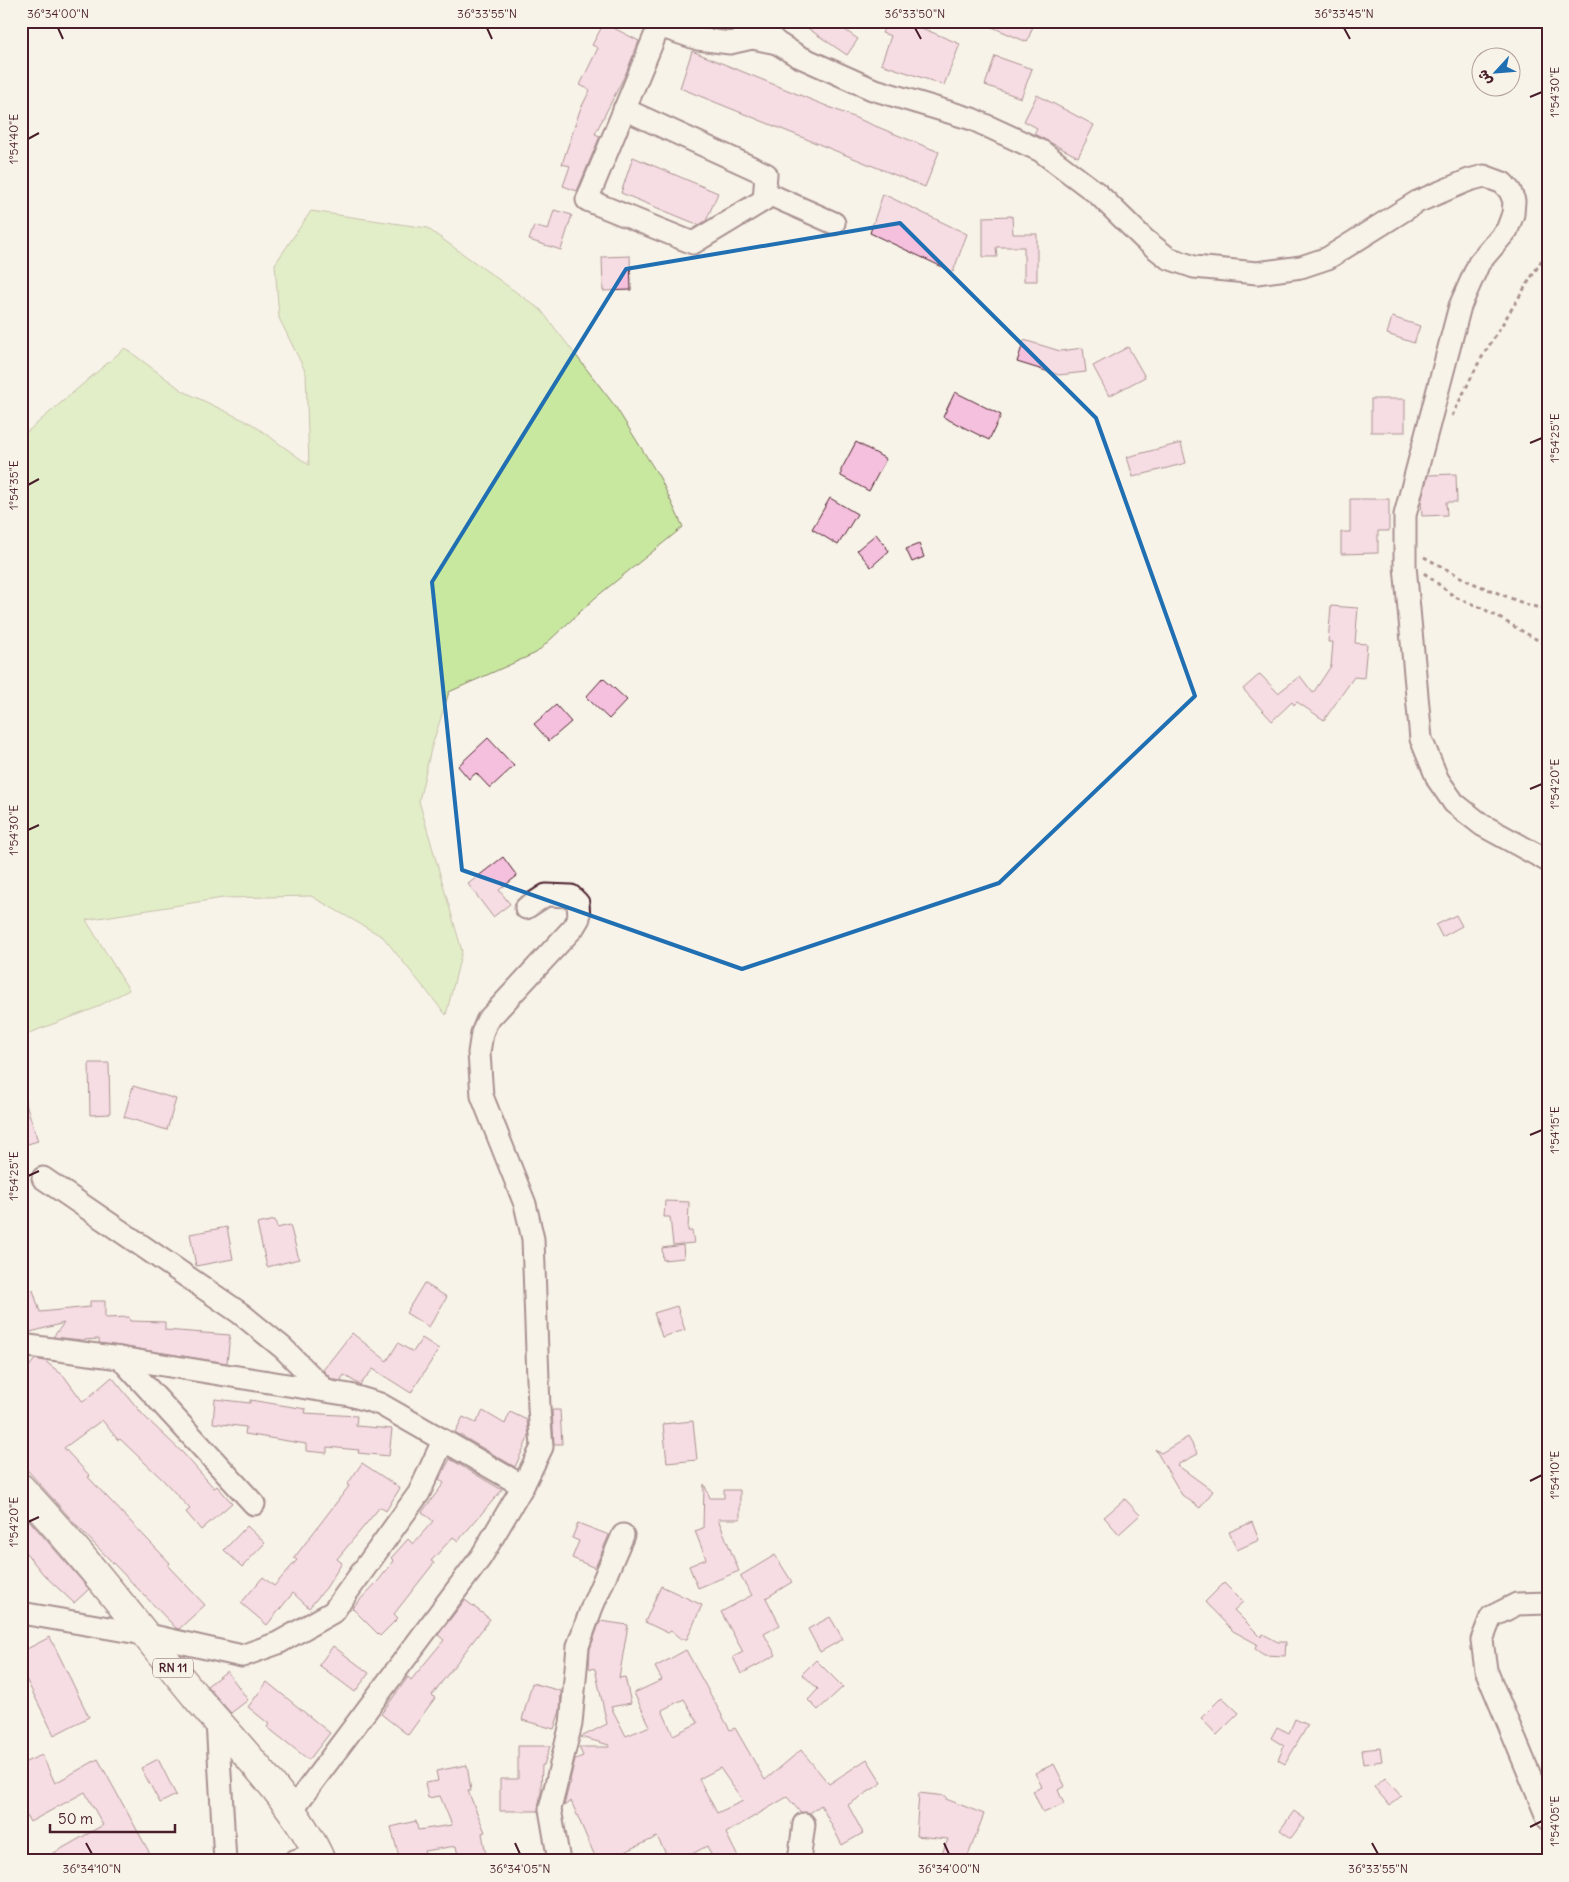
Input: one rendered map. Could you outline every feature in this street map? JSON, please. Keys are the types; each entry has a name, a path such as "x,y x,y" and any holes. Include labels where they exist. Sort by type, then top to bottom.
{"main road":[{"name":"RN 11","path":"21,1488 66,1536 144,1634 292,1810 315,1859"}],"street":[{"path":"755,21 777,43 798,56 872,89 972,119 1041,152 1098,194 1144,240 1168,258 1194,267 1256,273 1301,267 1328,258 1417,202 1469,180 1484,176 1503,183 1514,201 1513,214 1507,230 1479,263 1460,306 1406,515 1405,557 1421,739 1438,780 1454,803 1482,825 1548,861"},
{"path":"624,109 766,174 764,200 693,242 587,200 624,109 660,24 698,39 730,43 752,38 777,43"},
{"path":"766,193 834,223"},
{"path":"292,1810 481,1557 523,1486 542,1446 538,1408 533,1239 525,1204 482,1096 479,1053 482,1033 487,1021 573,928 578,918 578,903 570,896 546,895 526,908"},
{"path":"43,1178 240,1313 283,1348 325,1390"},
{"path":"21,1345 120,1358 350,1394 380,1404 523,1486"},
{"path":"120,1358 254,1504"},
{"path":"21,1613 144,1634 242,1656 278,1643 333,1612 419,1493 443,1440"},
{"path":"559,1861 550,1809 571,1724 578,1646 592,1607 623,1535"},
{"path":"1548,1603 1517,1604 1491,1617 1482,1640 1486,1670 1548,1819"},
{"path":"217,1721 226,1861"},
{"path":"799,1861 804,1824"}],"path":[{"path":"1450,418 1479,362 1548,250"},
{"path":"1405,557 1442,566 1470,582 1528,605 1548,610"},
{"path":"1405,557 1455,597 1482,608 1548,646"}],"highlighted area":[{"path":"900,223 1096,418 1195,696 999,883 742,969 462,870 432,582 626,269"}],"green space":[{"path":"311,211 427,228 541,310 615,406 660,478 683,527 595,598 536,653 449,692 431,749 419,801 462,951 446,1015 383,937 311,896 223,898 86,920 129,990 93,1009 21,1036 21,437 125,348 183,391 252,424 309,465 306,373 279,318 275,264"}],"building":[{"path":"797,21 832,21 858,39 847,55"},
{"path":"887,21 905,21 960,44 944,85 881,64 891,36 882,33"},
{"path":"978,21 1035,21 1027,42"},
{"path":"604,23 639,41 626,73 595,134 600,136 577,191 563,186 570,166 562,164 580,110 590,90 580,85 598,48 592,45"},
{"path":"692,51 939,152 925,187 680,88"},
{"path":"995,56 1032,69 1021,98 985,85"},
{"path":"1037,95 1094,125 1078,157 1034,134 1037,128 1024,121"},
{"path":"633,157 718,193 706,221 699,225 621,193"},
{"path":"883,194 967,234 953,272 870,233"},
{"path":"554,210 572,215 561,250 529,240 534,226 548,230"},
{"path":"1012,216 1013,234 1037,234 1037,281 1024,281 1024,247 996,247 997,257 983,257 983,217"},
{"path":"630,256 631,290 603,291 602,257"},
{"path":"1392,317 1420,326 1414,343 1387,334"},
{"path":"1024,340 1060,351 1083,348 1086,372 1059,375 1017,362"},
{"path":"1128,347 1145,377 1109,396 1093,366"},
{"path":"955,392 1001,415 989,440 943,417"},
{"path":"1371,399 1405,399 1405,432 1371,432"},
{"path":"856,442 886,459 869,491 841,476 841,470"},
{"path":"1181,443 1186,463 1133,477 1127,457"},
{"path":"1456,474 1457,502 1446,502 1447,515 1422,516 1421,502 1428,475"},
{"path":"830,498 857,514 838,545 812,529"},
{"path":"1350,499 1389,499 1389,531 1378,531 1378,553 1341,554 1341,532 1350,532"},
{"path":"876,534 889,551 871,567 857,550"},
{"path":"919,544 924,557 912,562 906,549"},
{"path":"1331,606 1358,608 1355,643 1367,644 1364,678 1354,677 1324,720 1297,702 1294,705 1292,702 1272,721 1243,689 1260,674 1278,693 1300,676 1313,693 1331,666 1333,642 1328,642"},
{"path":"603,678 627,700 609,719 586,697"},
{"path":"556,705 571,722 549,741 534,724"},
{"path":"488,738 514,766 490,788 476,773 469,779 458,766"},
{"path":"503,857 517,876 499,890 510,904 493,917 468,884"},
{"path":"1456,915 1462,926 1442,937 1436,925"},
{"path":"89,1063 109,1063 110,1114 90,1115"},
{"path":"133,1086 176,1099 167,1130 124,1117"},
{"path":"21,1098 24,1098 38,1141 21,1146"},
{"path":"665,1201 689,1202 688,1231 692,1231 694,1243 673,1245 670,1217 664,1217"},
{"path":"275,1220 277,1228 290,1225 299,1259 267,1267 257,1224"},
{"path":"227,1227 233,1259 196,1266 190,1234"},
{"path":"683,1245 684,1258 663,1260 662,1248"},
{"path":"424,1283 447,1297 429,1327 406,1313"},
{"path":"33,1290 40,1312 90,1307 90,1301 105,1301 105,1318 129,1317 130,1321 165,1322 165,1330 230,1335 227,1363 99,1343 99,1339 82,1340 53,1337 64,1323 21,1333 21,1293"},
{"path":"677,1306 685,1330 662,1337 654,1313"},
{"path":"352,1333 387,1361 398,1343 413,1352 422,1338 439,1349 411,1393 373,1369 360,1385 344,1375 340,1381 332,1379 323,1370"},
{"path":"35,1359 45,1361 64,1376 83,1402 112,1377 144,1416 183,1453 214,1488 217,1486 232,1503 201,1530 186,1512 190,1509 164,1481 120,1439 118,1440 102,1420 64,1448 90,1476 88,1477 170,1563 168,1566 205,1605 179,1629 77,1526 21,1463 21,1377"},
{"path":"215,1399 250,1403 250,1400 306,1409 305,1413 357,1416 356,1426 392,1429 389,1456 358,1453 359,1450 327,1447 327,1453 306,1451 306,1444 245,1434 246,1427 213,1423"},
{"path":"552,1410 560,1410 562,1444 554,1444"},
{"path":"483,1411 505,1424 510,1412 527,1420 529,1436 515,1467 455,1432 463,1417 476,1423"},
{"path":"693,1421 697,1460 667,1463 663,1424"},
{"path":"1188,1437 1198,1454 1177,1465 1213,1491 1200,1508 1182,1495 1155,1449 1161,1453"},
{"path":"450,1459 502,1490 458,1541 453,1537 431,1561 434,1563 394,1614 398,1618 380,1636 352,1608 378,1581 394,1561 391,1558 408,1539 413,1544 433,1521 422,1512 444,1483 439,1479"},
{"path":"362,1463 400,1488 386,1511 380,1507 337,1559 342,1563 326,1588 309,1608 293,1593 267,1625 241,1603 263,1577 274,1586 297,1560 294,1558 349,1486 347,1485"},
{"path":"704,1484 710,1498 724,1498 724,1490 740,1490 740,1519 718,1519 739,1571 698,1588 689,1566 706,1559 695,1531 703,1528"},
{"path":"1125,1499 1140,1515 1119,1534 1104,1517"},
{"path":"21,1511 89,1589 74,1603 44,1575 21,1547"},
{"path":"1252,1522 1259,1540 1237,1550 1229,1532"},
{"path":"578,1523 609,1535 595,1568 572,1558 579,1541 572,1538"},
{"path":"247,1526 265,1543 242,1567 224,1550"},
{"path":"775,1555 792,1582 766,1598 780,1625 764,1634 776,1655 741,1674 733,1657 743,1652 721,1612 752,1595 740,1576"},
{"path":"1224,1583 1243,1602 1234,1610 1261,1637 1263,1634 1278,1642 1286,1642 1285,1656 1264,1655 1255,1649 1257,1644 1233,1631 1205,1602"},
{"path":"661,1586 702,1605 687,1639 681,1639 671,1631 668,1633 645,1622"},
{"path":"465,1600 490,1619 432,1695 435,1698 408,1735 381,1714 408,1677 411,1680 444,1640 438,1635"},
{"path":"830,1617 843,1639 820,1652 808,1629"},
{"path":"600,1621 628,1625 619,1678 625,1677 631,1703 611,1707 626,1736 650,1726 634,1693 662,1680 655,1667 686,1650 730,1730 735,1728 765,1780 801,1750 829,1784 867,1759 882,1783 848,1805 863,1833 842,1845 821,1805 810,1813 800,1812 787,1797 726,1833 740,1861 714,1861 707,1846 679,1861 670,1861 657,1837 616,1856 618,1861 597,1861 571,1801 564,1806 571,1783 575,1759 583,1756 579,1747 609,1747 609,1745 581,1737 607,1724 595,1669 589,1668 590,1649","holes":["684,1699 698,1723 673,1735 662,1710","720,1768 743,1801 717,1813 699,1779"]},
{"path":"50,1637 89,1717 54,1735 21,1669 21,1652"},
{"path":"333,1646 369,1673 355,1692 319,1665"},
{"path":"816,1660 843,1687 818,1710 808,1700 818,1689 802,1674"},
{"path":"227,1671 248,1700 231,1713 207,1686"},
{"path":"267,1682 330,1733 309,1760 267,1727 269,1724 248,1707"},
{"path":"532,1683 561,1691 560,1711 554,1729 522,1720"},
{"path":"1222,1697 1239,1713 1217,1735 1201,1718"},
{"path":"1295,1719 1308,1725 1285,1764 1278,1760 1284,1746 1271,1738 1277,1727 1289,1733"},
{"path":"518,1746 550,1746 544,1765 542,1765 538,1811 500,1811 500,1779 518,1779"},
{"path":"1380,1748 1382,1761 1363,1764 1361,1750"},
{"path":"42,1755 55,1783 98,1759 154,1861 40,1861 103,1825 85,1792 30,1822 21,1806 21,1764"},
{"path":"158,1759 176,1795 160,1803 141,1768"},
{"path":"1054,1764 1065,1786 1058,1790 1064,1804 1043,1813 1033,1791 1042,1787 1035,1773"},
{"path":"467,1765 471,1791 468,1791 485,1832 482,1833 487,1861 459,1861 456,1846 424,1851 427,1861 400,1861 391,1827 416,1821 418,1830 452,1825 440,1796 428,1798 425,1783 438,1781 436,1771"},
{"path":"1385,1778 1401,1796 1390,1806 1374,1787"},
{"path":"919,1793 946,1796 946,1799 984,1814 966,1861 939,1861 948,1839 916,1836"},
{"path":"1294,1811 1305,1819 1291,1838 1280,1830"}]}
